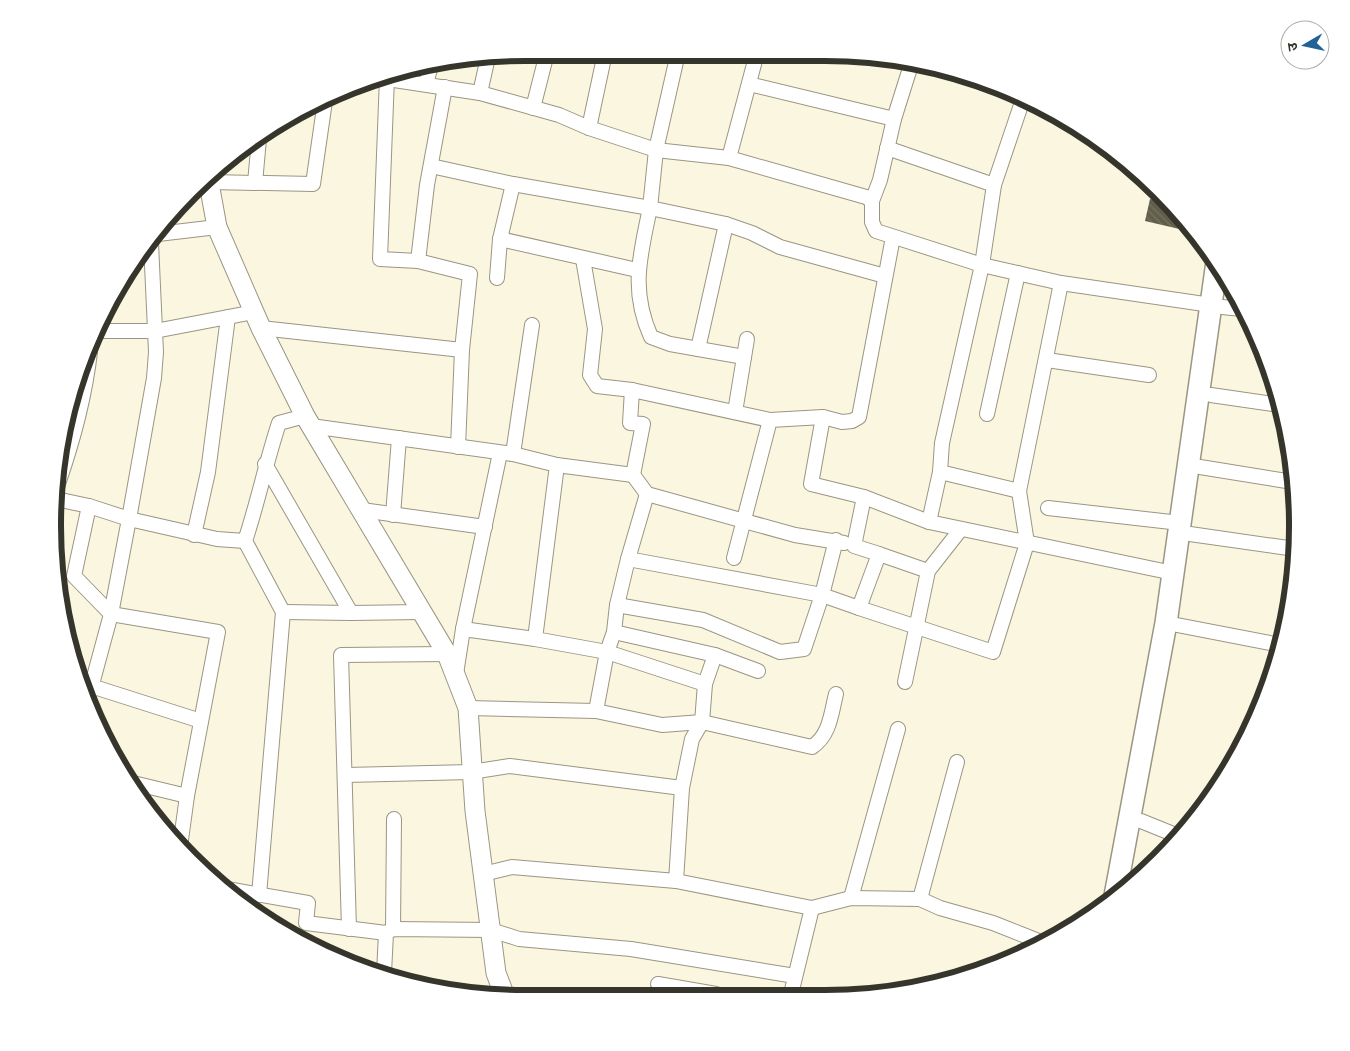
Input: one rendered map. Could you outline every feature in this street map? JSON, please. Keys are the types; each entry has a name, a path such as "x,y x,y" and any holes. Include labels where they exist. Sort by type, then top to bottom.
{"main road":[{"path":"1195,476 1225,307 1221,283"},
{"path":"1117,886 1166,624 1173,573 1185,528 1211,395 1225,307 1226,291"},
{"path":"1131,875 1177,625 1185,528"}],"street":[{"path":"533,108 545,61"},
{"path":"589,128 603,61"},
{"path":"676,61 656,150 650,208 637,270 642,318 651,338 670,344 744,357"},
{"path":"729,158 755,61"},
{"path":"480,93 487,63"},
{"path":"910,69 894,119 880,180 872,201 872,222 876,231 982,265 1061,283 1225,307"},
{"path":"426,84 429,71"},
{"path":"396,80 480,93 533,108 656,150 729,158 866,197 872,201"},
{"path":"384,84 380,260 418,261 470,274 462,350 458,447"},
{"path":"749,84 894,119"},
{"path":"418,261 431,166 445,87"},
{"path":"929,522 940,472 942,443 982,265 994,185 1021,105"},
{"path":"214,180 313,184 323,108"},
{"path":"255,183 258,146"},
{"path":"887,148 994,185"},
{"path":"431,166 513,184 650,208 726,224 752,233 780,248 885,276"},
{"path":"497,278 500,240 513,184"},
{"path":"210,185 217,227 257,320 308,421 448,654 456,674 468,708 471,772 483,874 496,973 502,989"},
{"path":"698,349 726,224"},
{"path":"165,233 217,227"},
{"path":"583,259 594,329 590,374 597,386 632,390 770,420 823,417 842,422 852,421 858,417 893,237"},
{"path":"500,240 637,270"},
{"path":"91,688 111,614 154,378 155,331 151,251"},
{"path":"987,414 1018,273"},
{"path":"628,559 822,595 993,652 1027,543 1019,491 1047,360 1061,283"},
{"path":"104,331 155,331 228,317 462,350"},
{"path":"194,534 208,472 228,317"},
{"path":"456,674 463,629 485,527 506,453 532,325"},
{"path":"735,412 747,338"},
{"path":"1047,360 1149,375"},
{"path":"66,458 75,430 88,371"},
{"path":"632,390 630,423 643,424 633,475"},
{"path":"1211,395 1272,403"},
{"path":"823,417 811,484 864,497 929,522 1173,573"},
{"path":"734,558 770,420"},
{"path":"259,895 283,612 245,541 254,516 265,464 279,423 308,421 398,438 506,453 557,465 633,475 647,494 795,535 836,540 928,570"},
{"path":"393,515 398,438"},
{"path":"265,464 351,614"},
{"path":"535,639 557,465"},
{"path":"940,472 1019,491"},
{"path":"1195,476 1287,482"},
{"path":"596,711 607,652 614,632 616,605 647,494"},
{"path":"854,546 864,497"},
{"path":"62,500 89,506 129,519 194,534 245,541"},
{"path":"89,506 74,576 111,614 218,632 187,796 181,838"},
{"path":"1048,508 1185,528 1288,548"},
{"path":"362,510 485,527"},
{"path":"905,682 928,570 961,529"},
{"path":"616,605 703,620 780,652 804,649 822,595 836,540"},
{"path":"859,608 879,554"},
{"path":"283,612 351,614 422,612"},
{"path":"1177,625 1273,645"},
{"path":"463,629 607,652 706,684"},
{"path":"614,632 715,655 758,671"},
{"path":"349,928 341,655 448,654"},
{"path":"676,881 682,788 692,739 702,722 706,684 715,655"},
{"path":"662,725 702,722 812,747 826,733 836,694"},
{"path":"94,696 201,721"},
{"path":"468,708 596,711 662,725 692,739"},
{"path":"850,898 898,729"},
{"path":"920,899 957,762"},
{"path":"346,775 471,772 510,766 682,788"},
{"path":"140,785 187,796"},
{"path":"385,968 390,931 394,819"},
{"path":"1142,821 1172,834"},
{"path":"483,874 512,867 676,881 812,908 850,898 920,899 940,908 992,923 1035,940"},
{"path":"240,891 308,904 306,923 390,931 491,930 519,939 631,949 795,976"},
{"path":"792,990 812,908"},
{"path":"658,984 693,990"}],"building":[{"path":"1150,199 1156,200 1182,230 1145,221"}]}
